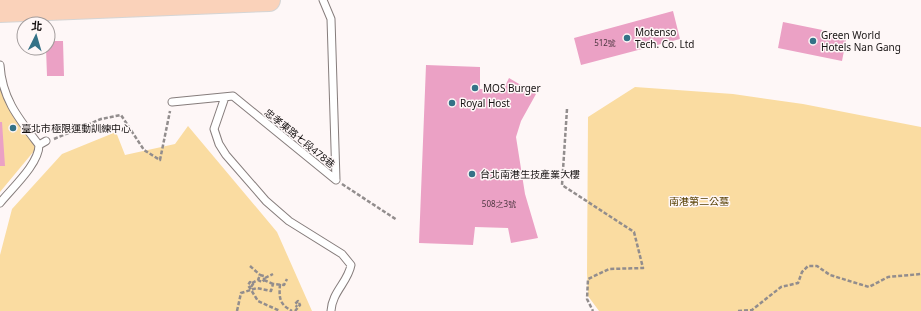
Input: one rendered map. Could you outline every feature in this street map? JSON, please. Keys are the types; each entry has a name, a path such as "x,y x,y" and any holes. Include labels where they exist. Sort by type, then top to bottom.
{"main road":[{"path":"0,11 269,0"}],"lane":[{"name":"忠孝東路七段478巷","path":"322,0 331,19 336,180"},
{"path":"0,65 1,77 13,111 43,143 36,159 0,203"},
{"name":"忠孝東路七段478巷","path":"172,102 233,96 336,180"},
{"path":"225,97 214,129 219,144 226,155 266,201 289,221 342,254 351,265 350,272 333,297 332,311"}],"path":[{"path":"43,143 101,119 121,115 144,150 160,160 164,132 172,102"},
{"path":"567,109 562,185 634,232 643,268 609,269 588,279 587,299 593,311"},
{"path":"336,180 397,220"},
{"path":"250,266 264,279 273,284 284,285 287,279"},
{"path":"738,311 752,310 780,287 798,283 802,272 808,266 817,266 830,275 869,287 888,277 921,274"},
{"path":"273,274 264,279 262,282 258,280 252,283 251,288 258,301 279,311"},
{"path":"258,280 260,275"},
{"path":"237,311 241,293 251,288 260,288 271,291 273,284"},
{"path":"280,284 279,298 283,306 292,311"},
{"path":"295,311 297,307"}],"green space":[{"name":"臺北市極限運動訓練中心","path":"0,66 13,111 39,145 0,192"},
{"name":"南港第二公墓","path":"635,87 733,94 803,104 921,127 921,311 599,311 588,296 588,117"},
{"path":"188,126 277,232 312,311 0,311 0,255 12,209 62,154 116,132 125,155 175,144"}],"building":[{"name":"Motenso Tech. Co. Ltd","path":"673,11 680,39 581,65 574,38"},
{"name":"Green World Hotels Nan Gang","path":"783,22 847,35 842,61 778,48"},
{"path":"56,41 63,41 64,76 47,76 46,56 56,56"},
{"name":"台北南港生技產業大樓","path":"426,65 480,67 480,89 503,90 509,78 536,94 521,121 516,137 525,194 538,238 511,243 508,228 475,227 473,245 419,243"},
{"path":"0,122 2,122 5,166 0,166"}],"place":[{"name":"Motenso Tech. Co. Ltd","path":"627,38"},
{"name":"Green World Hotels Nan Gang","path":"813,41"},
{"name":"MOS Burger","path":"475,88"},
{"name":"Royal Host","path":"452,103"},
{"name":"臺北市極限運動訓練中心","path":"13,128"},
{"name":"台北南港生技產業大樓","path":"472,174"}]}
